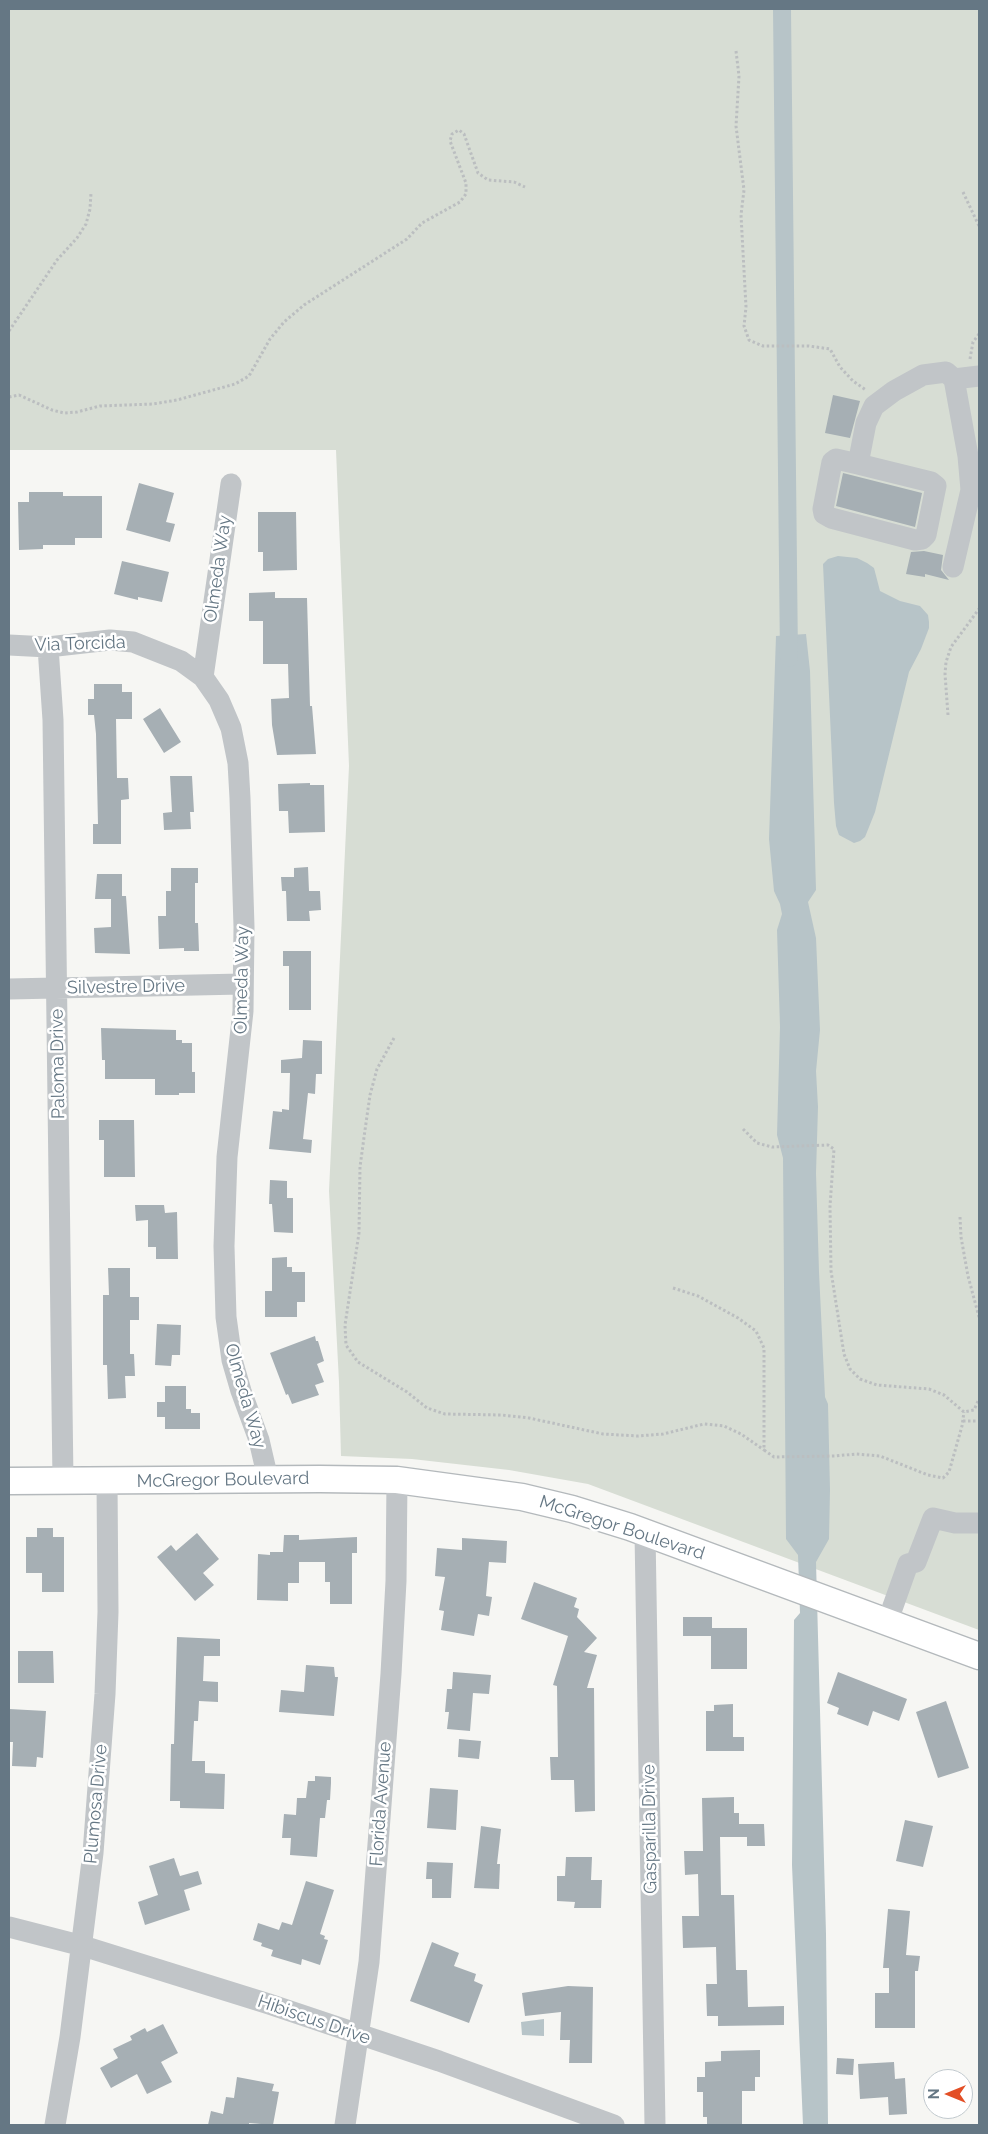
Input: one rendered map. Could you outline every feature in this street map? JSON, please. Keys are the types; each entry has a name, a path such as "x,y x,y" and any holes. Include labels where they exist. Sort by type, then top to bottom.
{"main road":[{"name":"McGregor Boulevard","path":"9,1481 398,1480 522,1497 572,1509 645,1533 979,1656"}],"street":[{"path":"954,379 975,370"},
{"path":"858,464 866,423 874,406 894,391 923,375 946,372 954,379 972,490 953,566"},
{"path":"836,459 858,464 931,482 936,486 926,535 922,539 915,540 831,518 824,514 823,509 832,462 836,459"},
{"name":"Olmeda Way","path":"231,484 204,677 219,700 231,728 238,763 244,928 240,1045 227,1158 224,1246 226,1317 232,1360 258,1440 268,1479"},
{"name":"Via Torcida","path":"9,645 48,647 110,640 133,642 181,661 204,677"},
{"name":"Paloma Drive","path":"48,647 53,720 63,1481"},
{"name":"Silvestre Drive","path":"9,990 242,984"},
{"name":"Florida Avenue","path":"345,2125 369,1962 391,1674 398,1528 398,1480"},
{"name":"Plumosa Drive","path":"55,2125 83,1946 93,1852 105,1694 108,1612 106,1481"},
{"path":"887,1623 908,1564 916,1562 933,1518 955,1523 979,1523"},
{"name":"Gasparilla Drive","path":"645,1533 655,2125"},
{"name":"Hibiscus Drive","path":"9,1927 83,1946 269,2004 439,2061 614,2125"}],"path":[{"path":"736,50 739,76 736,126 744,190 741,215 746,307 744,326 749,340 763,346 809,346 830,349 840,368 853,381 881,400"},
{"path":"9,397 19,395 52,410 64,413 77,412 100,406 154,404 176,400 235,384 249,376 270,339 284,322 304,305 407,239 422,223 460,202 466,194 466,183 450,141 452,134 459,130 464,134 478,173 488,180 514,182 525,187"},
{"path":"963,192 979,226"},
{"path":"9,331 56,260 77,238 86,224 90,209 91,193"},
{"path":"975,370 970,357 974,342 979,334"},
{"path":"948,715 944,674 946,662 951,648 979,609"},
{"path":"394,1038 378,1069 370,1095 362,1158 359,1233 345,1324 346,1345 358,1362 407,1392 427,1408 445,1414 511,1416 603,1434 638,1436 663,1434 704,1424 724,1426 741,1434 774,1457 856,1454 880,1456 928,1475 943,1478 949,1472 964,1412"},
{"path":"743,1129 757,1144 772,1148 828,1145 834,1149 830,1206 831,1271 844,1354 850,1369 860,1378 877,1385 929,1389 944,1395 964,1412"},
{"path":"960,1217 961,1237 968,1276 979,1316"},
{"path":"673,1288 698,1296 738,1318 756,1331 764,1348 764,1450"},
{"path":"964,1412 974,1410 979,1399"},
{"path":"963,1421 979,1421"}],"shaded area":[{"path":"9,9 979,9 979,1630 588,1484 509,1470 412,1459 341,1456 329,1191 349,766 336,450 9,450"},
{"path":"838,556 857,558 874,568 880,591 900,601 920,606 928,615 929,622 929,628 921,649 909,672 875,812 865,837 854,843 839,835 836,826 834,803 823,564 828,559"},
{"path":"806,634 810,671 816,890 808,902 816,938 820,1030 816,1071 818,1107 816,1173 825,1397 828,1404 830,1490 829,1539 816,1562 826,1934 828,2125 803,2125 792,1865 794,1620 800,1613 798,1555 786,1539 783,1158 777,1135 780,1027 777,930 782,914 774,891 769,839 776,636"},
{"path":"544,2019 544,2036 522,2035 521,2022"}],"building":[{"path":"833,395 860,401 850,438 825,433"},
{"path":"843,473 922,493 915,527 836,506"},
{"path":"139,483 174,493 166,522 175,524 170,542 126,530"},
{"path":"29,492 63,492 63,496 102,496 102,538 75,538 75,545 43,545 43,549 19,550 18,502 29,502"},
{"path":"258,512 296,512 297,570 263,571 263,552 258,552"},
{"path":"924,551 943,555 941,570 949,580 925,574 925,577 906,574 911,552"},
{"path":"122,561 169,572 162,602 138,597 138,600 114,594"},
{"path":"275,592 275,598 307,598 310,706 312,706 316,754 277,755 272,725 271,699 289,698 288,664 263,664 263,621 249,621 249,593"},
{"path":"94,684 122,684 122,692 132,692 132,719 116,719 117,778 128,778 129,799 121,800 121,844 93,844 93,824 98,824 96,734 94,715 88,715 88,699 94,699"},
{"path":"160,708 181,742 164,753 143,719"},
{"path":"170,776 192,776 194,812 190,812 191,829 164,830 163,813 172,812"},
{"path":"310,783 310,785 324,785 325,832 289,833 288,811 279,811 278,784"},
{"path":"308,867 309,891 320,891 321,910 309,911 310,921 287,921 286,891 282,891 281,877 294,877 294,868"},
{"path":"171,868 198,868 198,883 195,883 195,923 198,923 199,951 184,951 184,948 159,949 158,916 166,916 166,891 171,891"},
{"path":"97,874 122,874 122,896 126,896 130,954 95,953 94,928 111,927 111,899 95,899"},
{"path":"283,951 311,951 311,1010 289,1010 289,966 283,966"},
{"path":"101,1028 176,1030 176,1040 182,1040 182,1043 192,1043 192,1072 195,1072 195,1093 155,1095 155,1079 105,1079 105,1060 102,1060"},
{"path":"303,1040 322,1041 322,1074 316,1074 315,1094 308,1093 303,1139 312,1140 311,1153 269,1149 273,1111 282,1112 282,1109 289,1110 290,1073 281,1073 281,1060 302,1058"},
{"path":"99,1120 134,1120 135,1177 104,1177 104,1140 99,1140"},
{"path":"270,1180 287,1181 287,1198 293,1198 293,1233 274,1232 272,1204 269,1204"},
{"path":"135,1205 164,1205 165,1213 177,1212 178,1259 156,1259 156,1247 148,1247 148,1220 136,1221"},
{"path":"287,1257 287,1267 292,1267 292,1272 305,1272 305,1302 297,1302 297,1317 265,1317 265,1291 272,1291 272,1258"},
{"path":"108,1268 130,1268 130,1297 139,1297 139,1320 130,1320 130,1354 134,1354 135,1376 125,1376 126,1398 108,1399 107,1365 103,1365 103,1295 109,1295"},
{"path":"157,1324 181,1325 180,1355 172,1355 171,1366 155,1365"},
{"path":"315,1336 324,1361 317,1364 324,1382 315,1385 319,1395 292,1404 288,1394 286,1395 270,1353"},
{"path":"165,1386 186,1386 186,1409 191,1409 191,1413 200,1413 200,1429 165,1429 165,1417 157,1417 157,1402 165,1402"},
{"path":"37,1528 53,1528 53,1537 64,1537 64,1592 42,1592 42,1573 26,1573 26,1537 37,1537"},
{"path":"197,1533 219,1559 203,1573 214,1585 195,1601 157,1557 171,1545 176,1551"},
{"path":"284,1535 299,1535 299,1540 357,1537 357,1553 352,1553 352,1604 330,1604 330,1582 325,1582 325,1562 299,1562 299,1583 288,1583 288,1601 257,1600 258,1554 270,1555 270,1552 283,1552"},
{"path":"462,1538 507,1541 506,1563 489,1562 486,1596 492,1597 489,1616 478,1614 474,1636 441,1630 444,1611 439,1610 445,1577 435,1576 437,1548 462,1550"},
{"path":"534,1582 577,1598 574,1607 579,1609 577,1617 597,1638 584,1652 597,1655 587,1688 594,1688 595,1811 575,1812 574,1780 551,1780 550,1757 558,1757 557,1686 553,1685 568,1636 521,1619"},
{"path":"683,1617 712,1617 712,1628 747,1628 747,1669 711,1669 711,1636 683,1636"},
{"path":"177,1637 220,1639 220,1656 204,1656 203,1681 218,1682 218,1702 199,1701 198,1721 194,1721 192,1761 205,1761 205,1773 225,1774 224,1809 180,1808 180,1801 170,1801 171,1744 174,1744"},
{"path":"18,1651 53,1651 54,1683 18,1683"},
{"path":"306,1665 334,1667 335,1677 338,1677 334,1716 279,1712 281,1690 304,1692"},
{"path":"453,1672 491,1675 489,1694 473,1693 470,1731 447,1729 449,1712 445,1712 447,1689 452,1689"},
{"path":"838,1672 907,1699 899,1721 873,1711 868,1726 837,1714 839,1708 827,1703"},
{"path":"946,1701 969,1768 938,1778 916,1712"},
{"path":"733,1704 733,1737 744,1737 744,1751 706,1751 706,1711 714,1711 714,1705"},
{"path":"9,1709 46,1711 43,1758 37,1757 36,1767 12,1766 13,1742 9,1742"},
{"path":"459,1739 481,1741 479,1759 458,1757"},
{"path":"315,1776 331,1777 330,1800 327,1800 325,1818 320,1818 317,1857 290,1855 291,1838 282,1838 284,1814 296,1815 297,1798 306,1798 308,1781 315,1781"},
{"path":"430,1788 458,1790 456,1830 427,1828"},
{"path":"734,1797 734,1813 739,1813 739,1824 764,1824 765,1846 747,1846 747,1837 720,1837 721,1895 734,1895 736,1970 747,1970 748,2007 784,2006 784,2025 718,2026 718,2016 707,2016 706,1984 717,1984 716,1947 683,1948 682,1916 699,1916 698,1874 685,1875 684,1851 703,1851 702,1798"},
{"path":"905,1820 933,1826 923,1867 896,1861"},
{"path":"481,1826 501,1829 497,1864 500,1864 499,1889 474,1888"},
{"path":"566,1857 592,1857 591,1880 602,1880 601,1908 574,1908 575,1902 557,1901 557,1876 565,1876"},
{"path":"174,1858 180,1876 198,1871 202,1884 184,1890 190,1910 145,1925 138,1902 158,1895 149,1866"},
{"path":"427,1862 453,1863 451,1898 432,1898 432,1879 426,1879"},
{"path":"306,1881 334,1890 320,1934 325,1936 324,1939 328,1940 320,1965 302,1959 301,1965 271,1956 273,1950 261,1946 262,1943 253,1940 258,1923 279,1930 282,1922 292,1925"},
{"path":"888,1909 910,1911 906,1955 920,1956 918,1971 915,1971 915,2028 875,2028 875,1993 889,1993 889,1968 883,1968"},
{"path":"432,1942 459,1953 454,1966 476,1974 474,1981 483,1985 469,2023 410,2001"},
{"path":"568,1986 593,1987 592,2063 569,2063 570,2040 560,2040 561,2012 525,2016 522,1993"},
{"path":"163,2024 178,2053 161,2062 172,2082 147,2094 137,2074 111,2088 100,2068 118,2058 113,2049 132,2040 130,2036 145,2028 147,2032"},
{"path":"760,2050 760,2077 755,2077 755,2091 742,2091 742,2125 707,2125 707,2117 703,2117 703,2092 697,2092 697,2077 705,2077 705,2062 721,2061 721,2051"},
{"path":"837,2058 854,2059 853,2075 836,2074"},
{"path":"894,2062 895,2079 905,2078 907,2114 889,2115 888,2097 860,2099 858,2064"},
{"path":"237,2077 274,2084 272,2091 279,2092 273,2125 249,2123 249,2125 208,2125 211,2111 223,2114 226,2097 234,2098"}],"waterway":[{"path":"782,9 789,658"}]}
